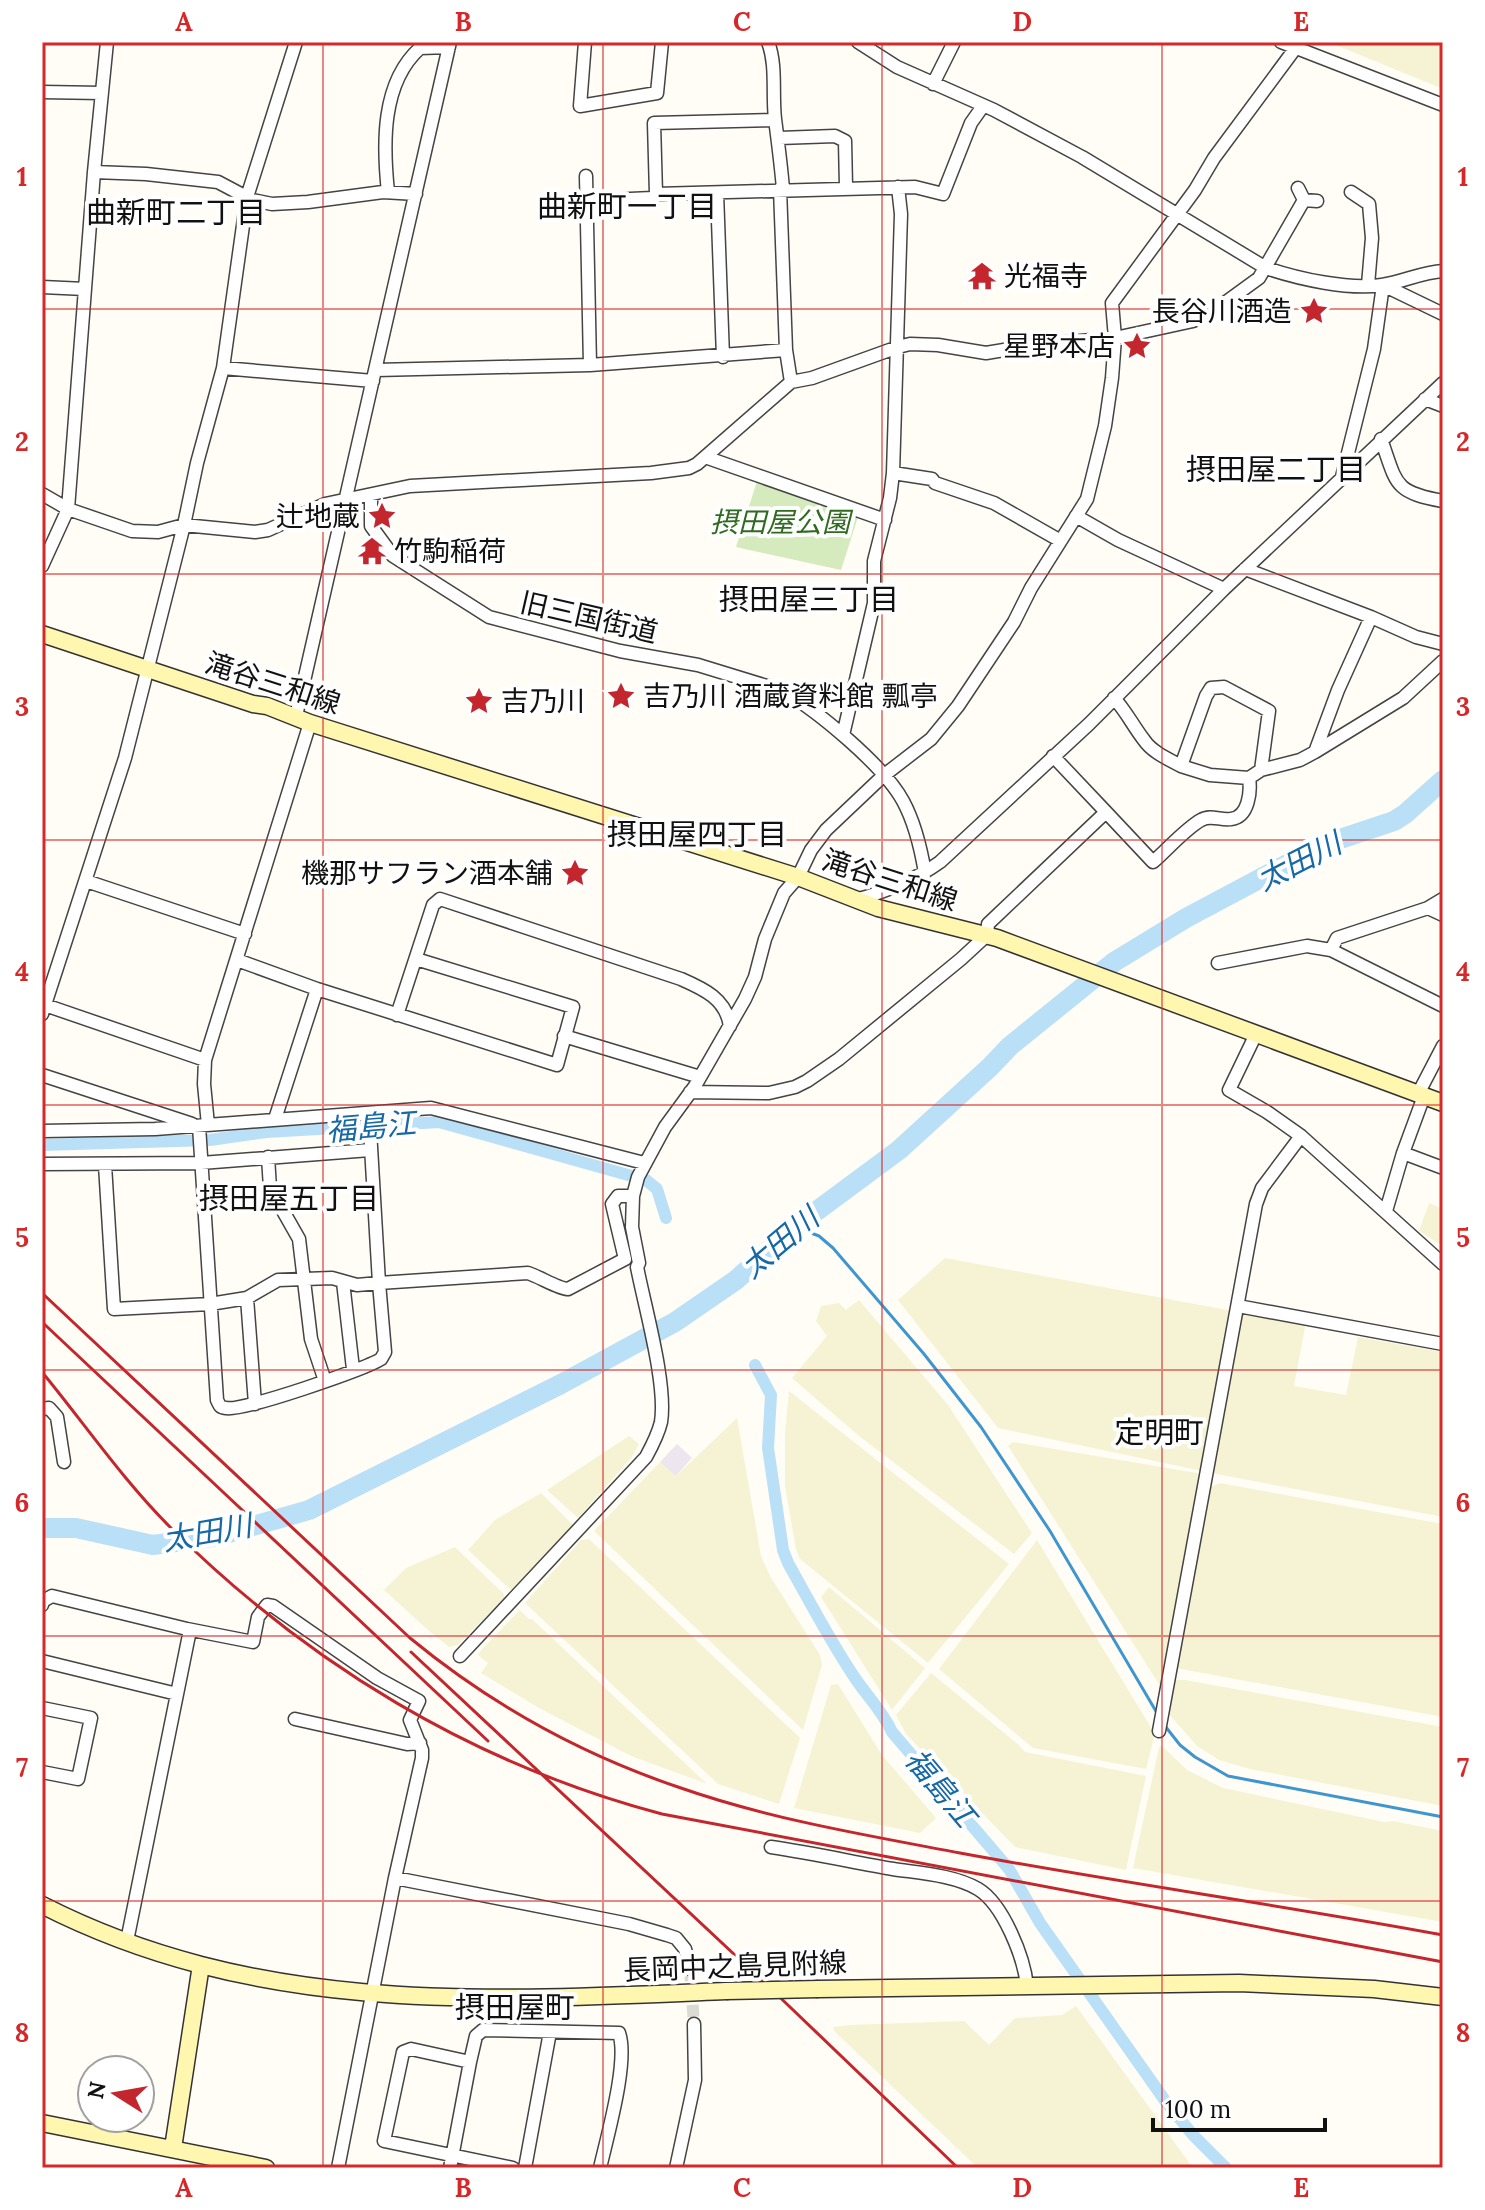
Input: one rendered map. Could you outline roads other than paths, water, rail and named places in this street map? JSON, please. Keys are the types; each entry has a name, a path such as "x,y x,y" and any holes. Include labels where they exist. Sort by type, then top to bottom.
{"main road":[{"name":"滝谷三和線","path":"42,634 798,877 855,900 987,935 1443,1103"},
{"name":"長岡中之島見附線","path":"42,1905 127,1941 201,1965 277,1981 371,1995 513,1999 818,1989 1289,1984 1443,1997"},
{"path":"173,2148 201,1965"},
{"path":"42,2123 266,2168"}],"street":[{"path":"42,566 68,509 107,42"},
{"path":"205,1060 43,1008 125,758 223,368 247,197 296,42"},
{"path":"585,42 580,106 657,93 662,42"},
{"path":"768,42 772,53 775,120 779,138 786,350 791,382"},
{"path":"858,42 897,67 983,106 1082,157 1266,268 1300,278 1368,285 1383,285 1443,271"},
{"path":"933,84 954,42"},
{"path":"1281,42 1299,45 1443,105"},
{"path":"369,1116 385,1352 373,1364 325,1381 255,1404 223,1408 217,1400 201,1160 205,1060 245,934 303,720 344,501 450,45 420,48 403,69 390,100 386,127 388,192"},
{"path":"460,1656 646,1457 660,1425 662,1392 632,1227 634,1192 643,1166 730,1026 755,977 765,939 784,893 798,877 811,850 826,830 883,776 931,739 958,706 1014,622 1059,540 1087,499 1112,378 1115,338 1112,303 1195,190 1214,158 1299,45"},
{"path":"42,92 102,93"},
{"path":"587,201 652,198 656,194 846,187 915,187 943,194 971,123 983,106"},
{"path":"656,194 654,123 775,120"},
{"path":"779,138 835,136 845,141 846,187"},
{"path":"94,172 218,182 261,203 284,204 388,192 416,194"},
{"path":"586,176 590,365"},
{"path":"843,735 871,617 874,561 893,473 901,214 898,187"},
{"path":"1351,192 1369,204 1372,238 1368,285"},
{"path":"717,193 723,357"},
{"path":"42,494 68,509 132,531 158,532 184,525 255,532 268,530 313,507 410,486 665,472 689,468 791,382 898,347 938,345 986,353 1033,345 1115,338 1193,321 1252,284 1266,268 1306,196"},
{"path":"1383,285 1443,314"},
{"path":"1341,479 1374,349 1383,285"},
{"path":"42,287 85,289"},
{"path":"223,368 374,376 723,357 786,350"},
{"path":"855,900 880,894 925,873 1053,756 1224,589 1443,383"},
{"path":"1425,399 1443,406"},
{"path":"1381,439 1400,485 1413,495 1443,501"},
{"path":"705,457 885,520"},
{"path":"893,473 932,479 935,483 994,503 1059,540"},
{"name":"旧三国街道","path":"371,495 371,526 393,556 489,617 620,651 698,665 783,691 843,735 901,797 925,873"},
{"path":"1076,516 1118,540 1224,589"},
{"path":"1245,569 1416,637 1443,644"},
{"path":"1315,752 1338,690 1371,617"},
{"path":"1114,698 1129,714 1145,743 1162,756 1210,775 1255,774 1315,752 1403,698 1443,661"},
{"path":"1053,756 1153,862 1200,820 1210,817 1230,820 1239,816 1246,807 1269,711 1224,687 1211,688 1181,766"},
{"path":"690,1092 753,1095 795,1087 839,1059 923,992 987,935 988,924 1106,812"},
{"path":"86,881 245,934"},
{"path":"397,1015 433,905 440,899 681,979 703,989 724,1006 730,1026"},
{"path":"1331,950 1337,938 1428,908 1443,899"},
{"path":"1428,908 1443,915"},
{"path":"1218,963 1307,946 1331,950 1443,1006"},
{"path":"237,960 317,989 557,1065 573,1007 416,959"},
{"path":"275,1119 317,989"},
{"path":"1256,1034 1229,1090 1301,1136 1443,1264"},
{"path":"564,1036 700,1077"},
{"path":"1386,1211 1421,1095 1443,1046"},
{"path":"42,1075 202,1127"},
{"path":"42,1131 202,1127 275,1119 369,1116 431,1108 643,1166"},
{"path":"1159,1731 1256,1204 1262,1188 1301,1136"},
{"path":"42,1164 105,1165 370,1150"},
{"path":"1403,1153 1443,1168"},
{"path":"268,1157 270,1188 299,1239 311,1339 325,1381"},
{"path":"105,1165 114,1309 210,1304 247,1298 278,1280 332,1278 357,1285 528,1273 549,1280 558,1288 568,1289 625,1259 612,1204 618,1196 634,1192"},
{"path":"343,1282 353,1369"},
{"path":"247,1298 255,1404"},
{"path":"1238,1306 1443,1344"},
{"path":"42,1409 49,1408 57,1417 64,1462"},
{"path":"42,1605 52,1596 253,1642 258,1617 267,1605 273,1606 377,1678 419,1701 410,1720 420,1743 422,1758 338,2168"},
{"path":"127,1941 190,1630"},
{"path":"42,1661 177,1694"},
{"path":"42,1708 91,1718 78,1779 42,1772"},
{"path":"295,1719 407,1744 420,1743"},
{"path":"771,1847 930,1875 977,1888 989,1897 1002,1917 1036,1985"},
{"path":"395,1878 629,1924 667,1935 676,1938 685,1949 690,1969"},
{"path":"676,2168 695,2080 694,2024"},
{"path":"451,2162 476,2036 483,2030 619,2033 623,2044 600,2168"},
{"path":"525,2168 550,2032"},
{"path":"470,2062 411,2049 403,2052 384,2141 451,2162 513,2168"}],"waterway":[{"name":"太田川","path":"42,1528 76,1528 153,1545 219,1536 309,1510 561,1384 675,1322 736,1280 795,1227 899,1150 1010,1046 1114,962 1186,918 1325,844 1394,821 1443,780"},
{"name":"福島江","path":"42,1145 210,1140 266,1132 439,1122 646,1180 657,1189 666,1218"},
{"path":"795,1227 819,1236 833,1248 924,1354 981,1427 1050,1531 1157,1713"},
{"name":"福島江","path":"755,1365 771,1395 768,1448 783,1550 830,1637 892,1732 1009,1869 1040,1923 1166,2102 1226,2168"},
{"path":"1165,1726 1180,1745 1195,1757 1228,1776 1443,1817"}],"tunnel":[{"path":"690,1969 694,2024"}],"railway":[{"path":"42,1293 410,1638 504,1705 606,1759 712,1798 889,1840 1443,1935"},
{"path":"42,1322 488,1741"},
{"path":"42,1372 153,1509 223,1577 279,1623 336,1665 397,1703 525,1767 592,1793 662,1814 1443,1962"},
{"path":"411,1652 958,2168"}],"place":[{"name":"光福寺","path":"982,276"},
{"name":"長谷川酒造","path":"1314,311"},
{"name":"星野本店","path":"1137,346"},
{"name":"辻地蔵","path":"382,516"},
{"name":"竹駒稲荷","path":"372,551"},
{"name":"吉乃川 酒蔵資料館 瓢亭","path":"621,696"},
{"name":"吉乃川","path":"479,701"},
{"name":"機那サフラン酒本舗","path":"575,873"}],"district":[{"name":"曲新町一丁目","path":"627,207"},
{"name":"曲新町二丁目","path":"176,213"},
{"name":"摂田屋二丁目","path":"1276,470"},
{"name":"摂田屋三丁目","path":"809,600"},
{"name":"摂田屋四丁目","path":"697,835"},
{"name":"摂田屋五丁目","path":"289,1199"},
{"name":"定明町","path":"1159,1433"},
{"name":"摂田屋町","path":"515,2008"}],"park label":[{"name":"摂田屋公園","path":"780,522"}]}
